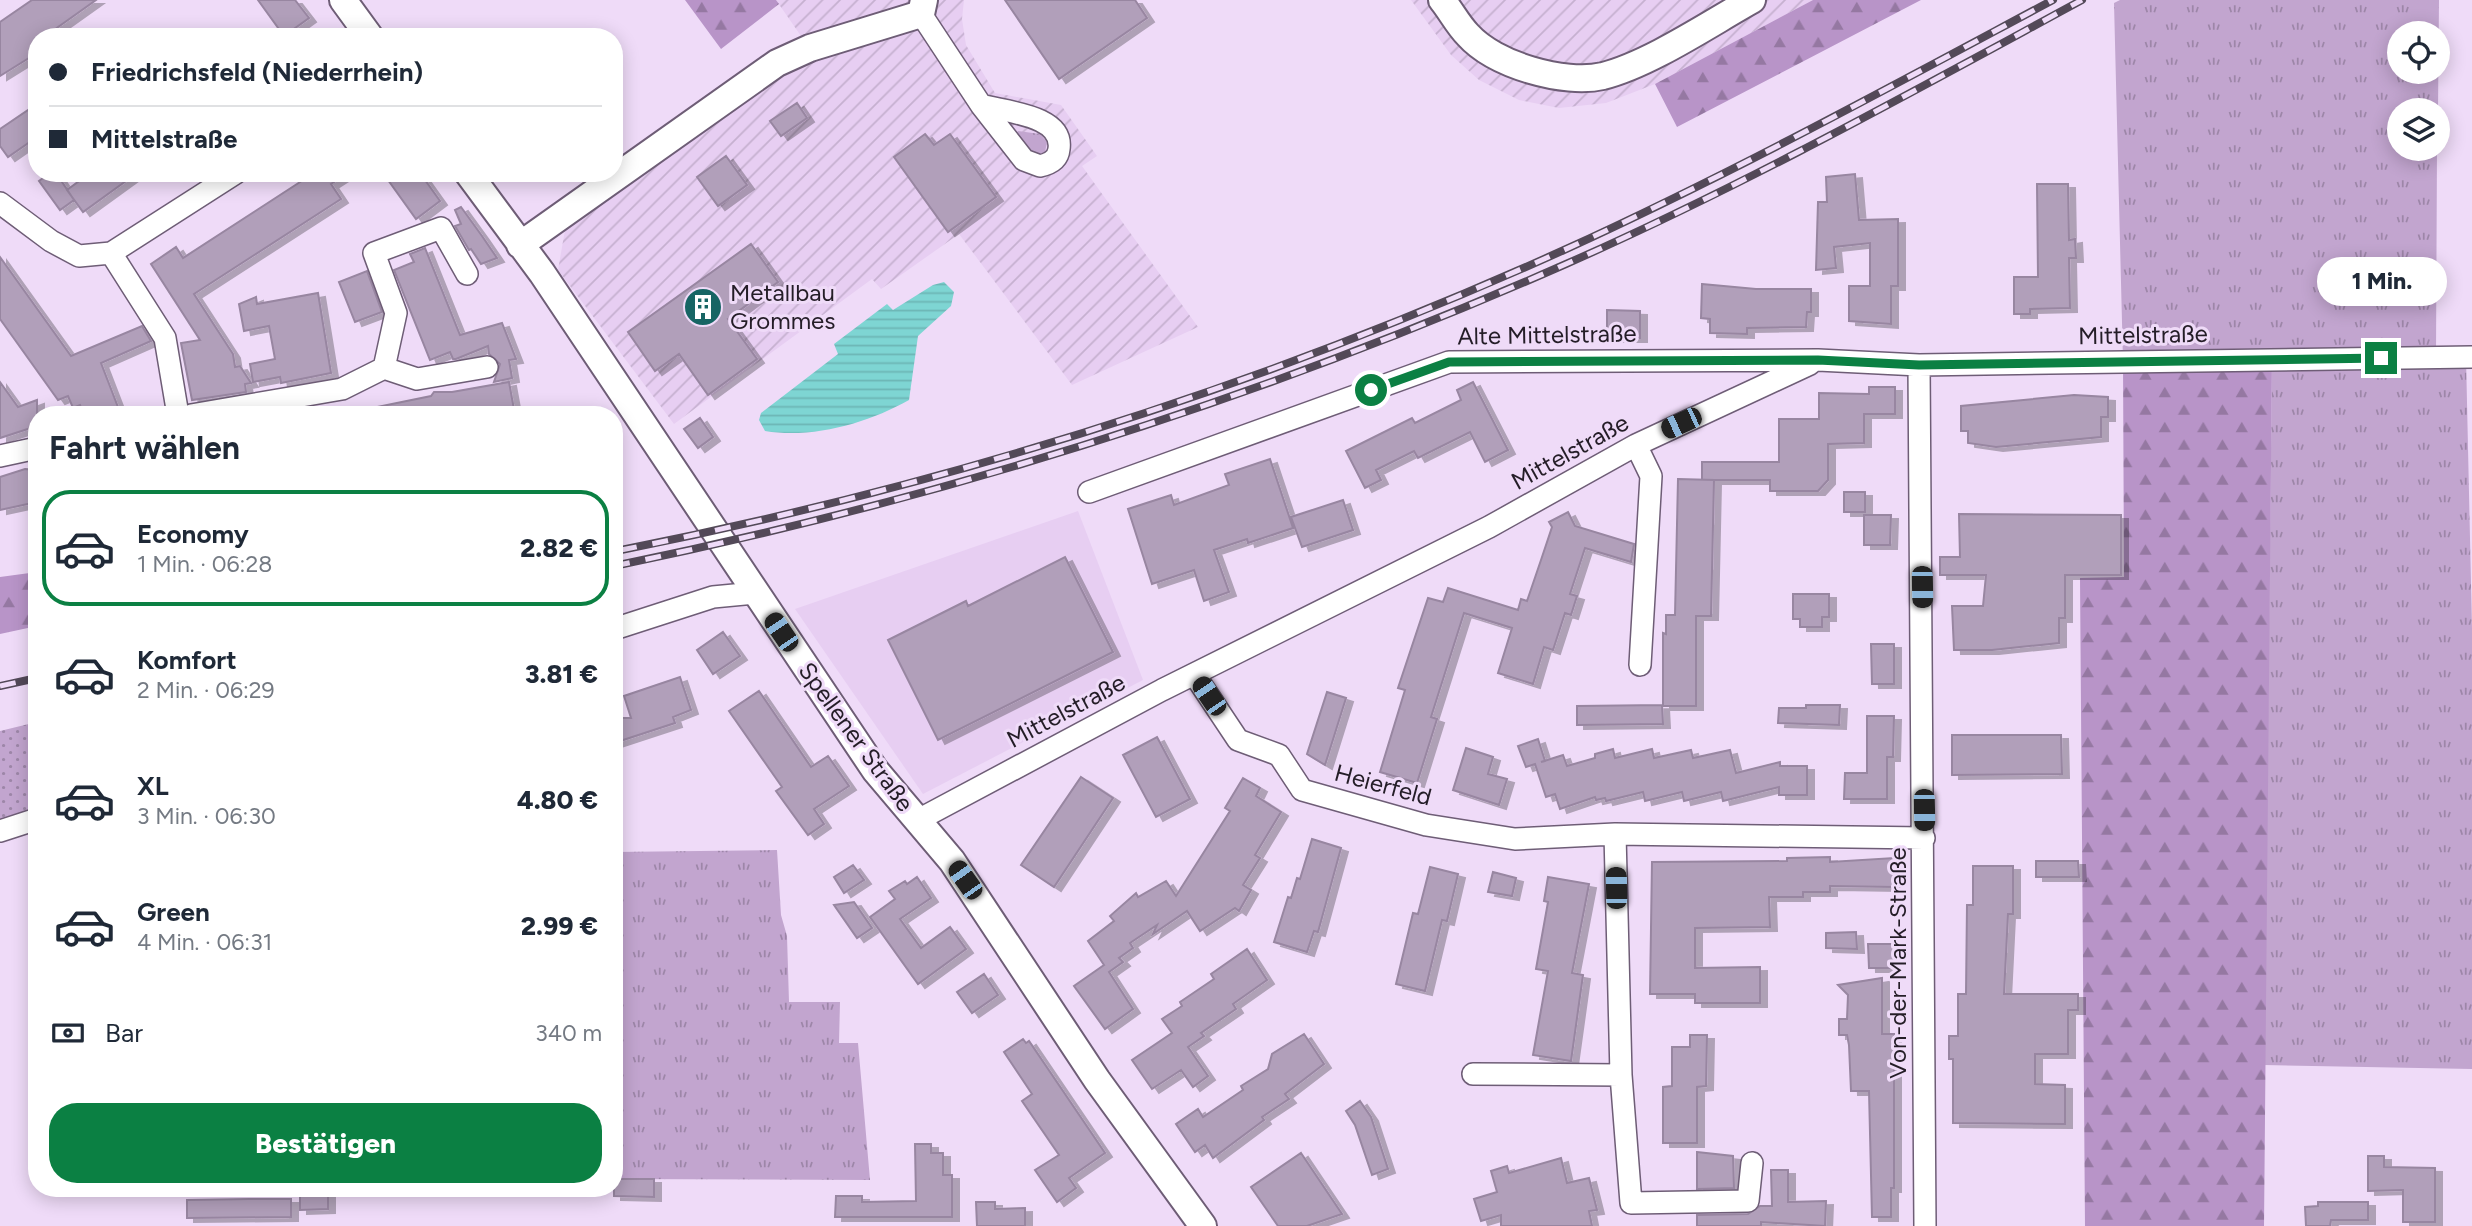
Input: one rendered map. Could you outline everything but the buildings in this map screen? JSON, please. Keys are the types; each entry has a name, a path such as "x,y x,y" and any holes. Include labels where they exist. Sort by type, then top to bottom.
{"street":[{"path":"343,0 363,28"},
{"path":"1442,0 1469,36 1492,53 1526,69 1565,77 1602,76 1640,61 1752,0"},
{"path":"623,172 777,63 810,48 922,7 981,105"},
{"path":"0,204 51,241 79,256 111,253 222,182"},
{"name":"Spellener Straße","path":"474,182 520,245 875,770 965,880 1001,939 1090,1069 1203,1226"},
{"path":"520,245 609,182"},
{"path":"384,368 396,313 374,253 441,228 467,274"},
{"path":"111,253 165,338 176,406"},
{"name":"Mittelstraße","path":"918,820 1194,674 1489,527 1636,445 1818,360 1919,365 2472,356"},
{"name":"Alte Mittelstraße","path":"1089,492 1449,362 1818,360"},
{"name":"Von-der-Mark-Straße","path":"1919,365 1925,1226"},
{"path":"241,406 341,388 384,368 417,379 487,367"},
{"path":"1636,445 1651,476 1640,665"},
{"path":"0,456 28,450"},
{"path":"623,626 713,597 755,593"},
{"name":"Heierfeld","path":"1194,674 1238,740 1279,755 1302,790 1426,825 1516,839 1615,834 1924,838"},
{"path":"0,831 28,822"},
{"path":"1615,834 1621,1075 1631,1203 1748,1201 1752,1163"},
{"path":"1473,1074 1621,1075"}],"shaded area":[{"path":"776,0 964,0 962,19 966,45 995,93 1061,105 1097,156 1082,166 1198,327 1072,385 959,234 881,289 872,279 674,424 558,270 565,230 810,49"},
{"path":"1411,0 1813,0 1655,84 1606,103 1559,108 1519,100 1479,80 1451,55"},
{"path":"944,282 954,292 951,306 918,336 909,400 876,416 840,427 802,433 765,431 759,420 761,413 838,354 834,344 887,304 893,310 933,285"},
{"path":"1078,511 1143,680 923,794 795,609"}],"green space":[{"path":"685,0 776,0 779,4 721,49"},
{"path":"1813,0 1921,0 1677,127 1655,84"},
{"path":"2120,0 2439,0 2439,21 2387,21 2387,84 2438,84 2438,98 2387,98 2387,161 2437,161 2436,357 2466,357 2472,629 2472,1069 2264,1065 2272,360 2123,362 2114,3"},
{"path":"1018,131 1040,134 1047,142 1045,152 1034,156 1016,134"},
{"path":"2272,359 2264,1226 2085,1226 2080,578 2124,577 2123,362"},
{"path":"28,573 28,628 0,634 0,577"},
{"path":"28,724 28,813 0,821 0,731"},
{"path":"777,850 781,915 787,936 789,1002 840,1002 839,1043 858,1043 870,1180 623,1179 623,852"}],"railway":[{"path":"623,550 863,495 982,463 1219,388 1335,345 1450,299 1626,221 1811,129 2053,0"},
{"path":"623,564 858,510 979,477 1098,441 1334,359 1566,264 1697,203 1827,137 2082,0"},
{"path":"0,686 28,680"}],"place":[{"name":"Metallbau Grommes","path":"703,307"}],"route":[{"path":"1371,390 1449,362 1818,360 1919,365 2381,358"}]}
